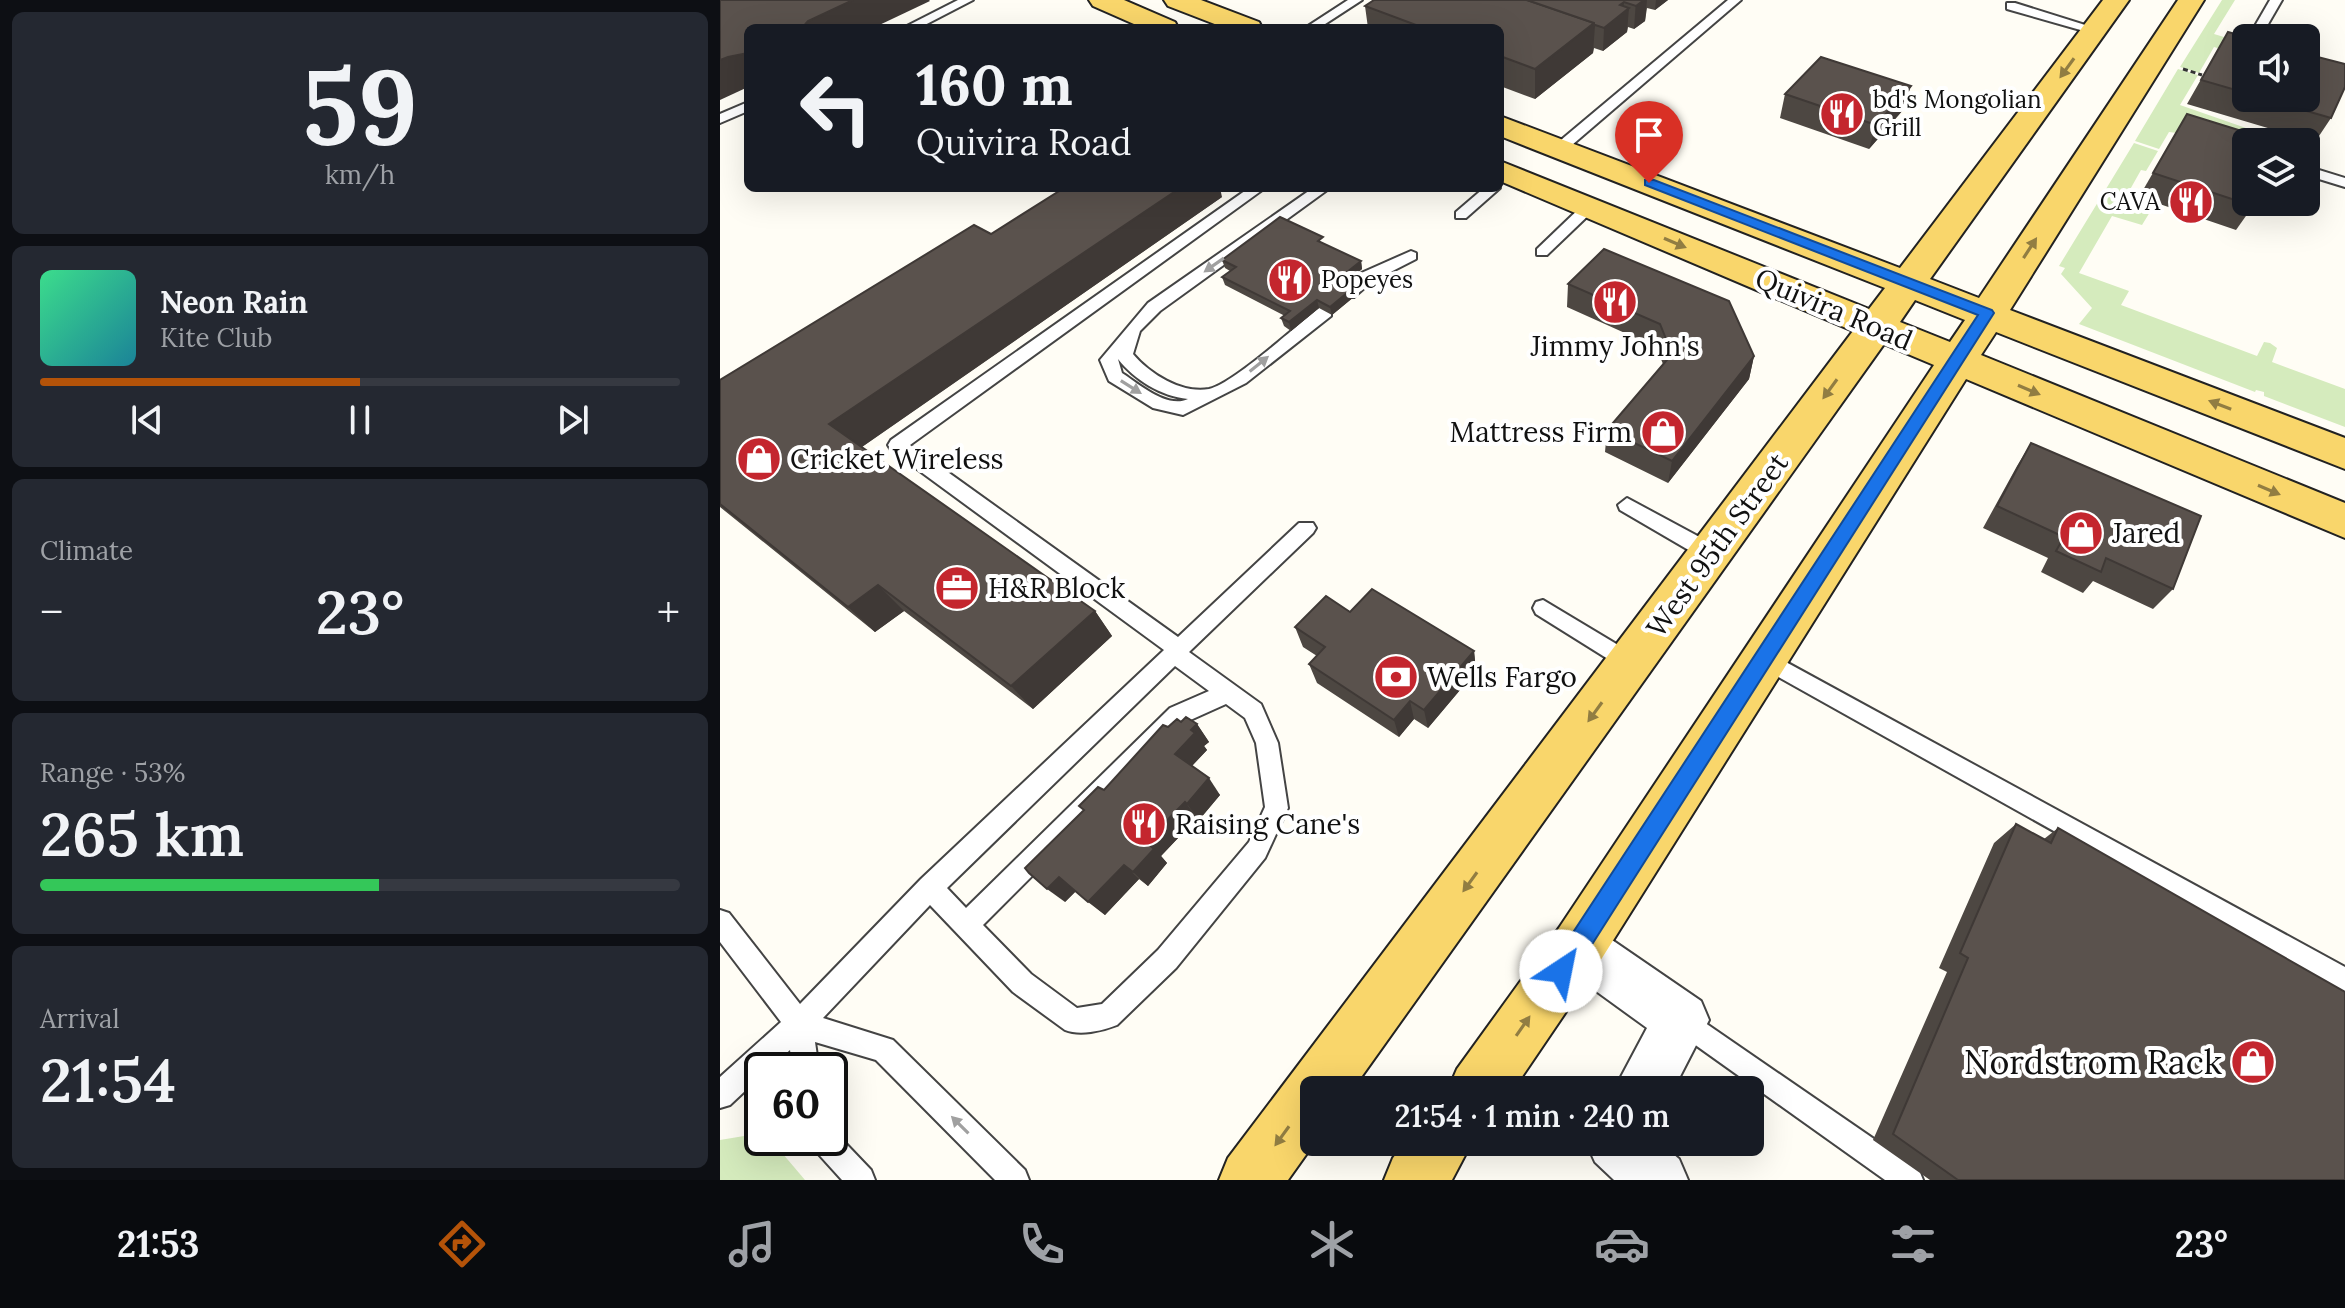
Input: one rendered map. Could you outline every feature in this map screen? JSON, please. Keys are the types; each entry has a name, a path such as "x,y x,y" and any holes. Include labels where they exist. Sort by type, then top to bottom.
{"main road":[{"path":"1102,0 1156,24"},
{"path":"1177,0 1239,24"},
{"name":"West 95th Street","path":"1327,1076 2116,0"},
{"path":"1488,1076 1578,947 2191,0"},
{"name":"Quivira Road","path":"1504,127 2345,454"},
{"path":"1505,179 1560,148"},
{"name":"Quivira Road","path":"1505,179 1589,207 2345,521"},
{"name":"West 95th Street","path":"1250,1180 1300,1112"},
{"path":"1415,1180 1432,1156"}],"street":[{"path":"1578,947 1682,1020 1650,1076"},
{"path":"1631,1156 1658,1180"}],"lane":[{"path":"917,24 967,0"},
{"path":"1317,24 1356,0"},
{"path":"1560,148 1735,0"},
{"path":"2262,24 2276,0"},
{"path":"2011,6 2095,30"},
{"path":"720,119 744,108"},
{"path":"2320,175 2345,183"},
{"path":"930,888 1022,983 1074,1021 1108,1016 1167,959 1257,850 1277,808 1267,743 1253,711 897,445 1252,192"},
{"path":"1317,192 1154,307 1108,360 1115,377 1159,404 1183,409 1240,379 1325,312"},
{"path":"1461,215 1489,192"},
{"path":"1542,252 1589,207"},
{"path":"1348,293 1365,278 1411,256"},
{"path":"1627,505 1711,553"},
{"path":"720,1095 799,1024 930,888 1306,528"},
{"path":"1543,608 1631,663"},
{"path":"1764,659 2345,981"},
{"path":"966,925 1178,715 1228,693"},
{"path":"720,922 799,1024 803,1052"},
{"path":"1682,1020 1909,1180"},
{"path":"799,1024 884,1049 1015,1180"},
{"path":"839,1156 861,1180"}],"path":[{"path":"2178,68 2202,75"}],"green space":[{"path":"2222,0 2235,0 2214,34 2232,39 2230,52 2214,47 2199,73 2180,67"},
{"path":"2178,69 2198,75 2180,105 2246,128 2232,128 2232,140 2169,132 2159,149 2135,141"},
{"path":"2134,143 2158,151 2146,171 2141,170 2123,202 2150,212 2142,225 2112,216 2079,273 2129,291 2121,305 2257,356 2264,342 2270,343 2277,348 2272,362 2345,389 2345,427 2264,396 2264,392 2255,392 2079,324 2092,308 2061,274 2065,268 2059,266"},
{"path":"744,1136 744,1156 785,1156 805,1180 720,1180 720,1140"}],"building":[{"path":"720,0 853,0 805,24 744,24 744,54 720,60"},
{"path":"1374,0 1527,0 1594,23 1535,69 1504,57 1504,24 1413,24 1365,6"},
{"path":"1527,0 1644,0 1636,6 1624,2 1620,5 1629,8 1604,28"},
{"path":"2228,32 2232,33 2232,89 2201,80"},
{"path":"1821,57 1911,86 1876,125 1785,94"},
{"path":"2320,58 2345,64 2345,87 2331,118 2310,112 2320,112"},
{"path":"2187,114 2232,128 2232,199 2153,173"},
{"path":"1058,192 1174,192 829,424 1095,611 1011,686 878,585 848,607 720,504 720,380 974,225 991,234"},
{"name":"Popeyes","path":"1280,217 1323,237 1318,241 1361,261 1337,280 1353,288 1330,307 1317,300 1289,322 1281,318 1290,311 1222,277 1236,267 1222,260"},
{"path":"1604,249 1729,301 1754,356 1672,461 1607,430 1672,354 1660,324 1568,284"},
{"path":"2031,443 2201,516 2173,589 2106,558 2101,572 2056,551 2064,537 1997,506"},
{"name":"Wells Fargo","path":"1372,589 1474,651 1424,710 1410,701 1394,720 1309,664 1325,647 1295,627 1326,596 1350,612"},
{"name":"Raising Cane's","path":"1186,717 1197,724 1191,730 1195,733 1175,754 1209,778 1187,804 1185,802 1146,842 1154,849 1133,872 1124,865 1088,902 1059,877 1047,889 1029,873 1025,868 1084,810 1079,806 1098,787 1104,790 1163,725 1168,727 1177,719 1181,722"},
{"path":"2016,824 2051,843 2058,828 2345,992 2345,1180 1958,1180 1893,1134 1968,958 1960,953"}],"place":[{"name":"bd's Mongolian Grill","path":"1842,114"},
{"name":"CAVA","path":"2191,202"},
{"name":"Popeyes","path":"1290,280"},
{"name":"Jimmy John's","path":"1615,302"},
{"name":"Mattress Firm","path":"1663,432"},
{"name":"Cricket Wireless","path":"759,459"},
{"name":"Jared","path":"2081,533"},
{"name":"H&R Block","path":"957,588"},
{"name":"Wells Fargo","path":"1396,677"},
{"name":"Raising Cane's","path":"1144,824"},
{"name":"Nordstrom Rack","path":"2253,1062"}],"route":[{"path":"1561,971 1987,313 1649,183"}]}
